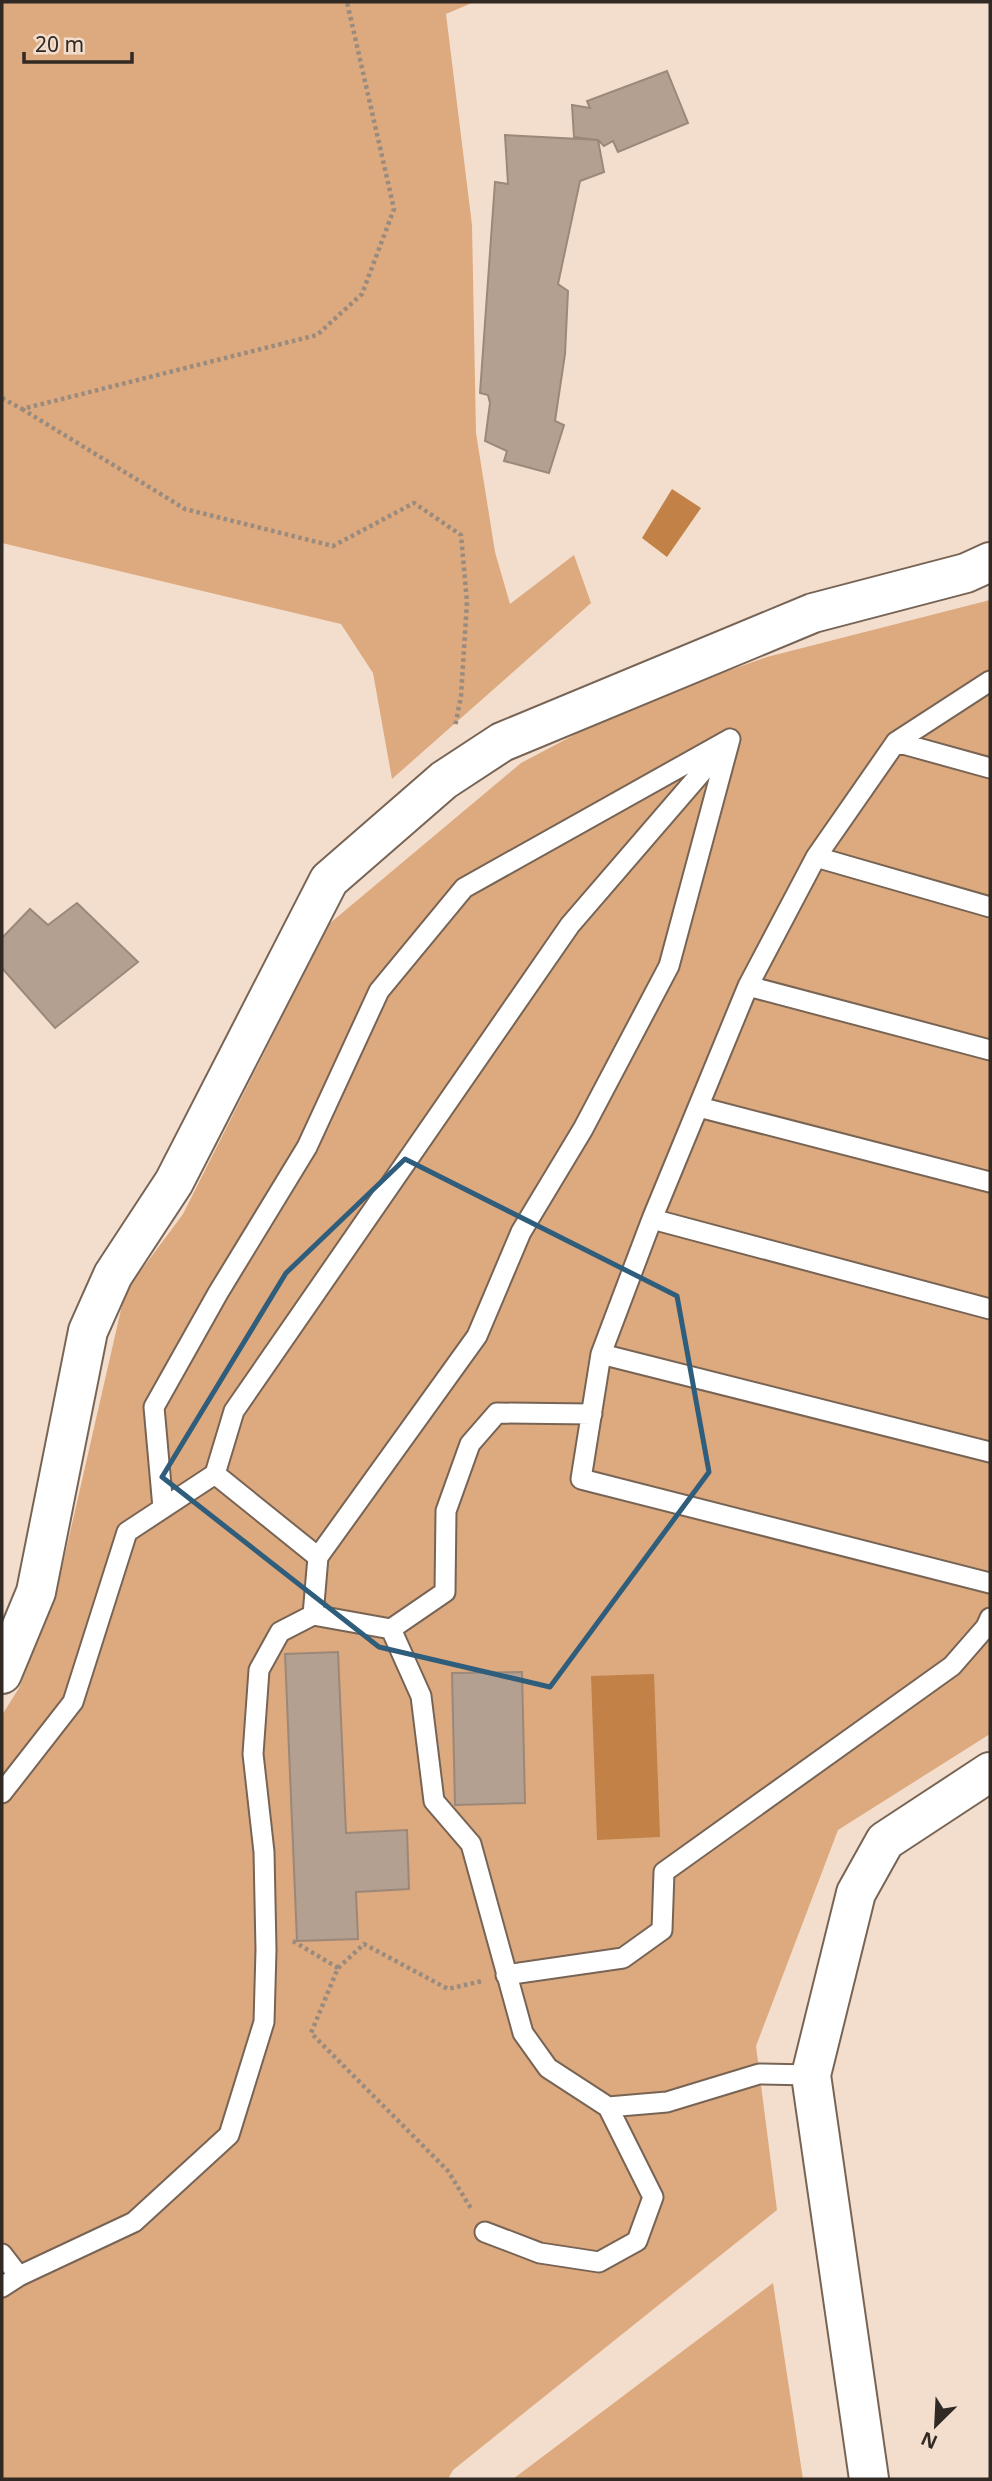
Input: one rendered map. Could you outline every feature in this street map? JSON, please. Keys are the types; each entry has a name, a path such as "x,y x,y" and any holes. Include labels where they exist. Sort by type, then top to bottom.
{"street":[{"path":"2,1674 36,1592 88,1331 113,1275 174,1182 328,880 444,780 502,742 813,613 966,573 990,562"},
{"path":"869,2479 811,2075 856,1894 885,1840 990,1772"}],"lane":[{"path":"990,681 896,742 816,857 748,986 652,1219 601,1354 581,1479 990,1583"},
{"path":"2,1793 73,1702 127,1532 215,1474 234,1411 563,936 730,739"},
{"path":"163,1508 154,1407 218,1293 307,1147 379,991 464,888 730,739"},
{"path":"313,1615 318,1557 477,1336 521,1232 583,1129 669,966 730,739"},
{"path":"896,742 990,768"},
{"path":"816,857 990,907"},
{"path":"748,986 990,1050"},
{"path":"699,1107 990,1182"},
{"path":"652,1219 990,1309"},
{"path":"601,1354 990,1452"},
{"path":"2,2287 19,2276 134,2222 229,2135 264,2022 264,1852 253,1754 259,1670 281,1632 313,1615 391,1629 445,1592 446,1511 470,1444 497,1413 592,1414"},
{"path":"215,1474 318,1557"},
{"path":"506,1975 623,1958 662,1930 664,1872 952,1666 986,1627 990,1618"},
{"path":"391,1629 421,1696 434,1801 471,1844 523,2033 548,2068 608,2107 653,2197 637,2241 598,2262 540,2253 485,2232"},
{"path":"608,2107 667,2102 759,2074 811,2075"},
{"path":"2,2254 19,2276"}],"path":[{"path":"22,409 317,335 362,294 394,209 347,2"},
{"path":"2,398 185,509 333,546 414,503 461,535 467,602 461,696 444,780"},
{"path":"265,1924 338,1968"},
{"path":"485,2232 448,2171 311,2034 338,1968 364,1944 448,1989 506,1975"}],"highlighted area":[{"path":"405,1159 677,1296 709,1472 550,1687 379,1647 162,1477 286,1273"}],"shaded area":[{"path":"2,2 474,2 446,14 472,225 476,433 495,552 510,604 574,555 591,603 392,779 373,673 341,624 2,543"},
{"path":"672,489 701,508 667,557 642,538"},
{"path":"990,600 990,1734 838,1830 756,2046 777,2210 453,2470 448,2479 2,2479 2,1715 19,1688 56,1594 125,1292 183,1214 329,924 521,763 629,706 767,657"},
{"path":"654,1674 660,1837 597,1840 591,1676"},
{"path":"773,2283 803,2479 513,2479"}],"building":[{"path":"667,71 688,123 618,152 613,141 604,146 598,140 574,137 572,105 590,108 587,101"},
{"path":"505,135 598,140 604,172 580,181 558,284 568,291 565,354 555,421 564,425 549,473 504,461 507,451 485,441 490,403 488,395 480,393 495,182 508,184"},
{"path":"77,903 138,962 55,1028 2,968 2,938 30,909 48,925"},
{"path":"338,1652 346,1833 407,1830 409,1889 356,1892 358,1939 297,1941 285,1654"},
{"path":"522,1672 525,1803 455,1805 452,1673"}]}
